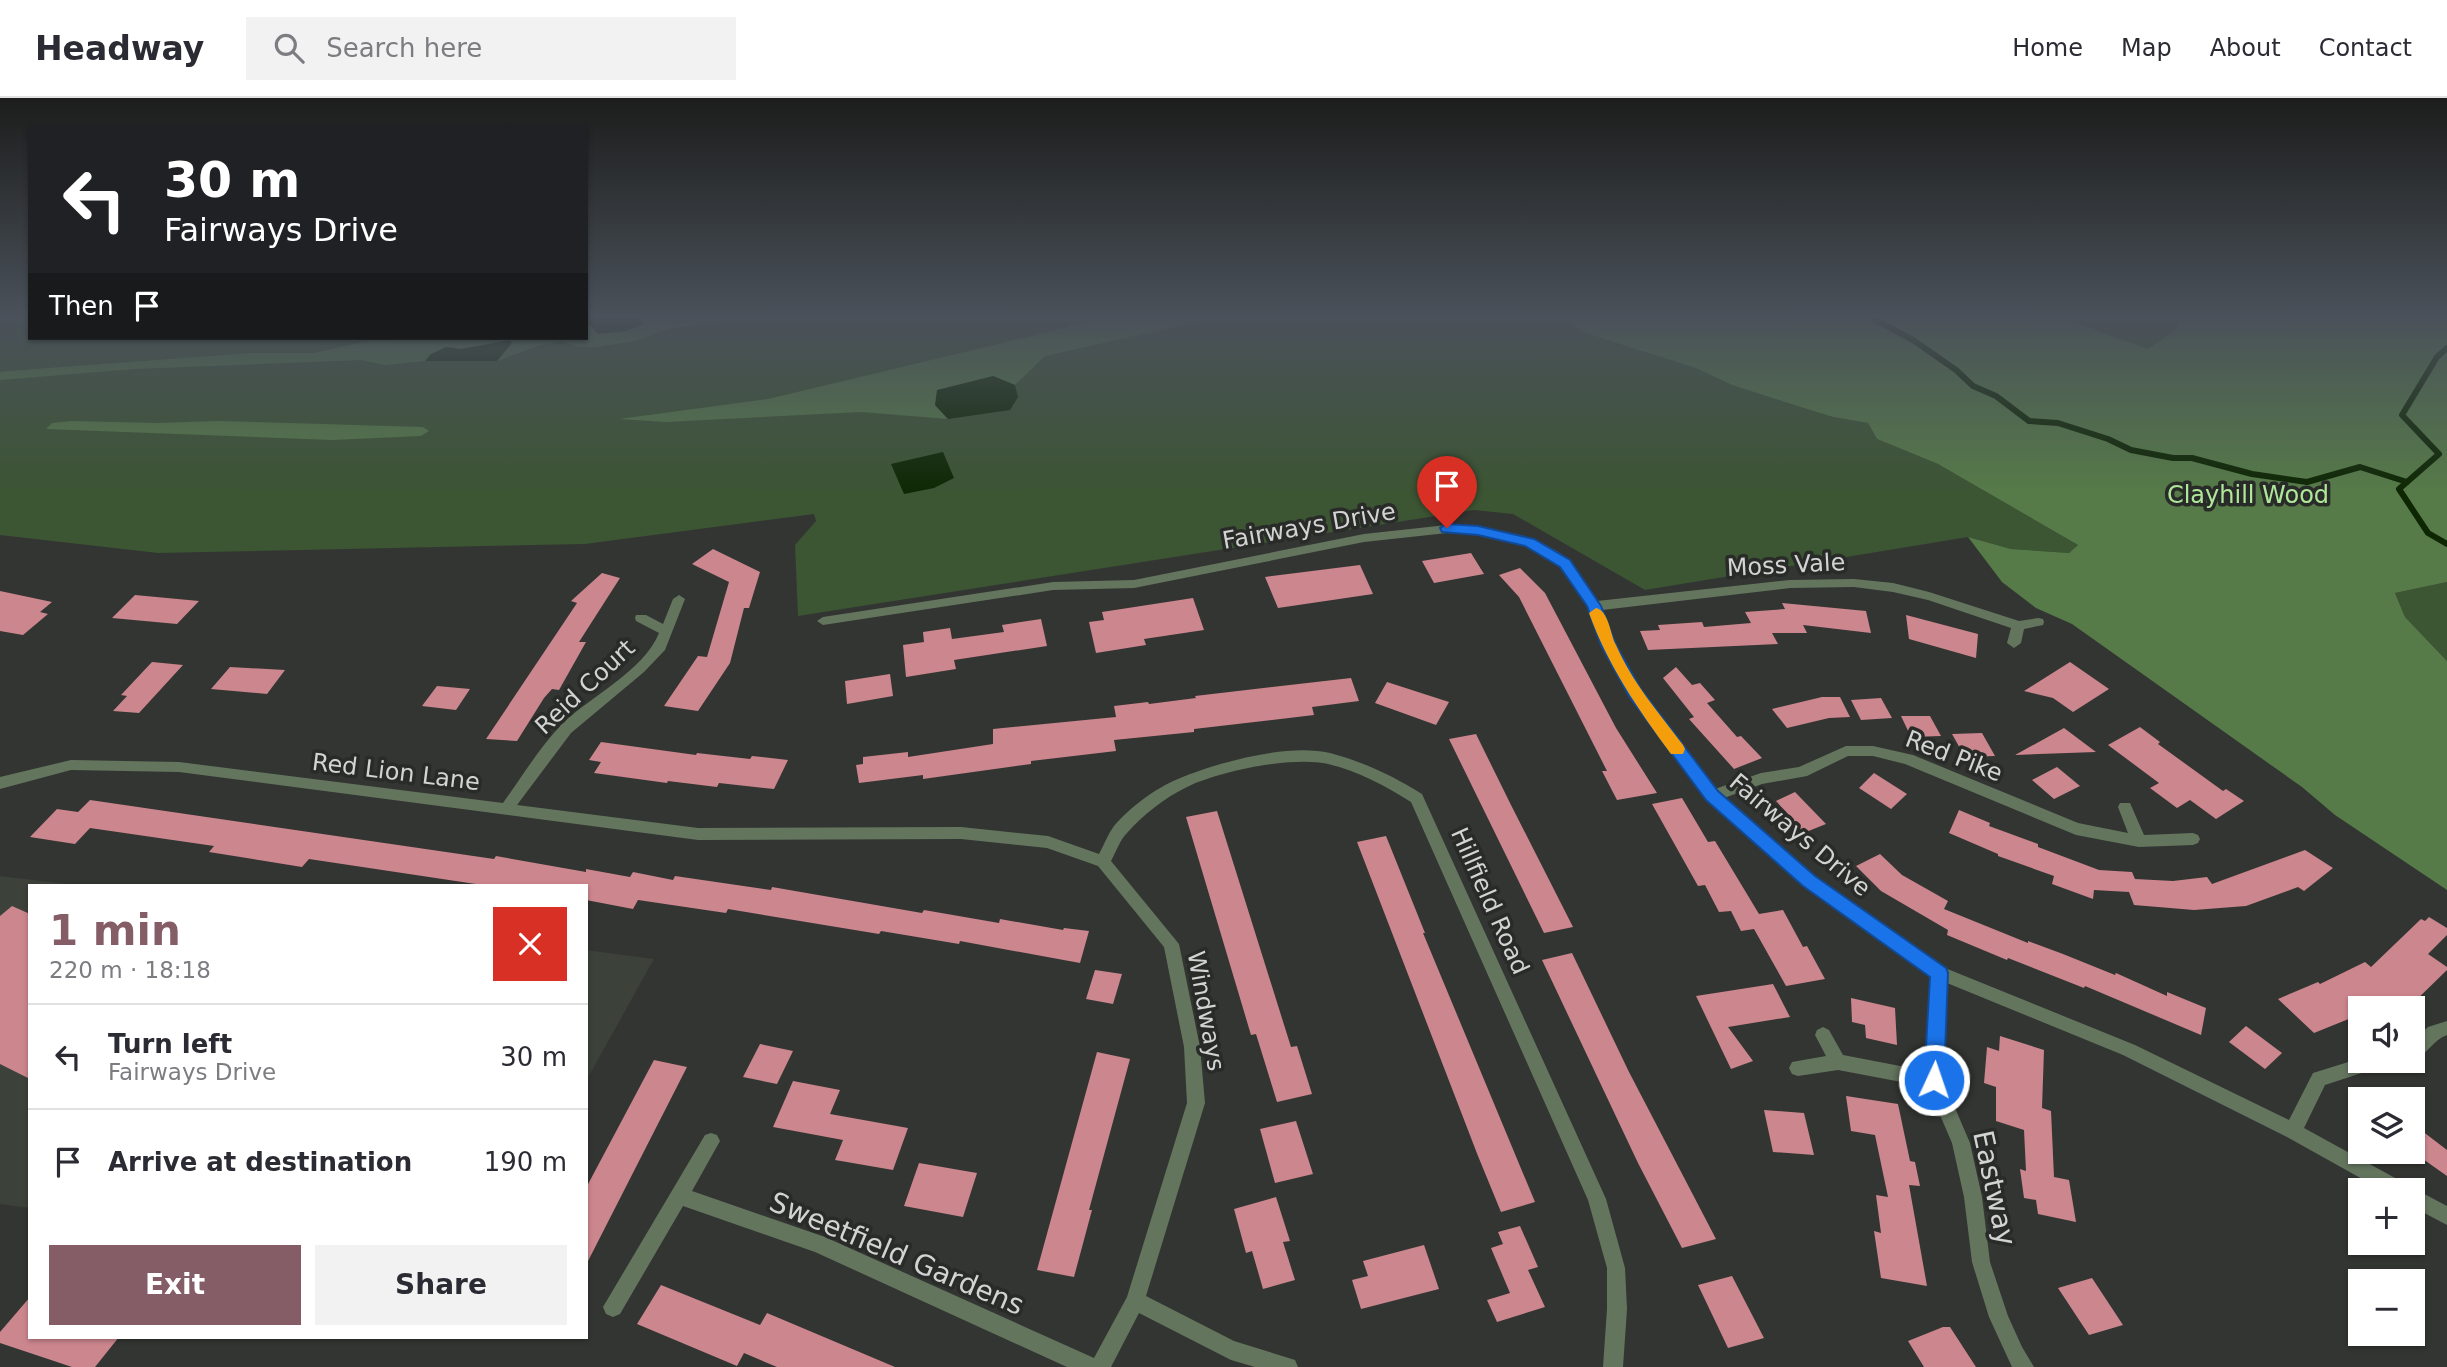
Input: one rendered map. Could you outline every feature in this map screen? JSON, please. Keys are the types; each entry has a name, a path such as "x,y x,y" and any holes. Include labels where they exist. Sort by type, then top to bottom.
{"street":[{"name":"Fairways Drive","path":"823,621 1053,586 1134,583 1364,538 1447,528 1502,535 1529,542 1565,564 1594,606 1608,645 1634,692 1712,796 1809,881 1939,973 2129,1050 2293,1131 2378,1178"},
{"name":"Moss Vale","path":"1594,606 1756,586 1819,582 1874,585 1918,593 2018,626 2038,622"},
{"name":"Reid Court","path":"507,808 566,729 639,669 660,647 679,599"},
{"name":"Reid Court","path":"641,618 666,631"},
{"path":"2014,643 2018,626"},
{"name":"Red Pike","path":"1712,796 1761,779 1802,772 1846,751 1873,751 1908,759 2076,829 2139,841 2193,839"},
{"name":"Hillfield Road","path":"1103,862 1119,831 1148,804 1182,783 1277,757 1327,758 1379,775 1418,798 1597,1199 1616,1268 1617,1309 1612,1367"},
{"name":"Red Lion Lane","path":"0,783 71,765 179,767 698,834 961,833 1048,842 1103,862"},
{"path":"2125,807 2139,841"},
{"name":"Windways","path":"1100,1367 1135,1301 1196,1102 1193,1061 1171,944 1103,862"},
{"name":"Eastway","path":"1939,973 1934,1080 1961,1143 1973,1197 1981,1262 1999,1317 2015,1354 2024,1367"},
{"path":"2425,1041 2434,1032 2447,1028"},
{"path":"1823,1035 1838,1062"},
{"path":"1798,1068 1838,1062 1934,1080"},
{"path":"2293,1131 2319,1079 2348,1070"},
{"path":"613,1307 711,1141"},
{"name":"Sweetfield Gardens","path":"679,1196 818,1244 1090,1367"},
{"path":"2425,1204 2447,1216"},
{"path":"1135,1301 1231,1350 1288,1367"}],"shaded area":[{"path":"0,377 1716,377 1732,385 1833,417 1868,423 1877,439 1938,464 2078,545 2069,553 2011,549 1968,537 1645,590 1513,514 1474,510 798,616 795,545 816,521 814,514 585,544 158,553 0,535"},
{"path":"996,377 1015,385 1018,397 1010,410 948,419 935,405 937,390"},
{"path":"943,452 954,478 934,488 904,494 891,464"},
{"path":"2447,582 2447,661 2405,617 2395,593"},
{"path":"0,876 67,884 28,884 28,1208 0,1204"},
{"path":"588,950 654,959 588,1077"}],"green space":[{"path":"0,377 34,377 0,380"},
{"path":"859,377 991,377 935,405 948,419 861,412 666,422 619,419 768,399"},
{"path":"996,377 1023,377 1015,385"},
{"name":"Clayhill Wood","path":"1716,377 2447,377 2447,582 2395,593 2405,617 2447,661 2447,890 2335,815 2302,787 2072,624 2036,608 2002,582 1968,537 2011,549 2069,553 2078,545 1938,464 1877,439 1868,423 1833,417"},
{"path":"218,421 423,427 429,431 421,436 332,440 46,429 52,423"}],"building":[{"path":"713,549 760,572 749,608 744,608 730,663 698,711 664,706 698,656 707,657 729,582 692,564"},
{"path":"1471,553 1484,574 1434,583 1422,561"},
{"path":"1360,565 1373,594 1278,608 1265,577"},
{"path":"1520,568 1545,593 1616,728 1657,793 1617,800 1602,771 1607,771 1519,597 1499,575"},
{"path":"602,573 620,578 579,642 586,642 559,690 552,689 544,698 517,741 486,739 577,603 571,601"},
{"path":"0,591 52,602 40,612 48,614 23,635 0,631"},
{"path":"135,595 199,601 177,624 112,618"},
{"path":"1193,598 1204,630 1144,639 1146,645 1096,653 1089,622 1104,620 1102,612"},
{"path":"1782,603 1866,611 1871,633 1803,625 1807,633 1772,633 1778,644 1648,650 1640,631 1660,630 1658,625 1702,622 1704,627 1751,623 1745,612 1785,609"},
{"path":"1906,615 1978,634 1976,658 1909,639"},
{"path":"1041,619 1047,646 954,660 956,669 906,677 903,645 924,642 923,632 950,628 952,639 1004,632 1002,625"},
{"path":"152,662 183,665 139,713 113,711 127,696 121,695"},
{"path":"2070,662 2109,689 2073,712 2053,698 2024,691"},
{"path":"230,667 285,670 267,694 211,689"},
{"path":"1676,667 1692,685 1700,683 1715,700 1707,703 1737,737 1741,736 1762,758 1734,769 1689,719 1694,717 1663,678"},
{"path":"890,674 893,696 847,704 845,681"},
{"path":"1351,678 1359,701 1312,707 1314,715 1114,740 1116,751 1031,761 1031,764 923,779 923,775 859,783 856,765 863,764 863,757 908,752 908,757 993,744 993,729 1116,717 1114,706 1149,704"},
{"path":"1387,682 1449,702 1436,725 1375,703"},
{"path":"437,686 470,689 456,710 422,706"},
{"path":"1822,697 1840,697 1850,717 1829,718 1787,728 1772,709"},
{"path":"1881,698 1892,718 1861,720 1851,700"},
{"path":"1901,716 1930,716 1941,736 1911,737"},
{"path":"2140,727 2160,742 2158,744 2223,791 2226,789 2244,801 2216,819 2190,800 2177,808 2150,788 2159,783 2108,745"},
{"path":"2064,728 2096,752 2015,755"},
{"path":"1982,733 1995,756 1965,757 1952,734"},
{"path":"1476,734 1573,927 1544,933 1449,739"},
{"path":"601,742 696,755 788,760 774,789 719,783 717,787 667,783 594,773 601,762 589,760"},
{"path":"2057,767 2080,786 2054,799 2032,780"},
{"path":"1874,773 1907,794 1891,809 1859,788"},
{"path":"1795,792 1826,824 1801,834 1785,818 1790,816 1776,801"},
{"path":"1682,798 1708,842 1715,841 1759,914 1783,910 1803,947 1807,946 1825,979 1786,986 1754,929 1741,931 1731,911 1719,912 1705,885 1698,886 1652,804"},
{"path":"90,800 494,859 496,856 586,872 586,869 630,877 633,872 673,880 675,876 771,890 772,887 922,913 924,910 999,923 1000,919 1063,930 1089,931 1080,963 960,941 959,944 881,931 879,934 728,909 726,913 638,900 633,909 588,900 588,884 476,884 309,859 302,867 209,852 214,846 90,828 75,844 30,837 57,809 78,812"},
{"path":"1959,810 1990,823 1989,826 2038,844 2038,847 2099,870 2132,872 2135,879 2173,881 2207,877 2212,884 2305,850 2333,868 2304,891 2298,887 2246,906 2194,910 2134,905 2129,892 2094,890 2093,899 2052,884 2054,876 1998,856 1949,833"},
{"path":"1217,811 1291,1047 1297,1046 1312,1094 1277,1102 1256,1034 1251,1035 1186,817"},
{"path":"1386,836 1423,933 1535,1202 1501,1212 1478,1156 1357,842"},
{"path":"1880,854 1902,875 1948,901 1944,909 2028,943 2115,975 2116,973 2167,996 2167,992 2206,1008 2201,1035 2085,986 2084,988 2008,958 2007,960 1947,935 1948,930 1881,891 1856,866"},
{"path":"12,906 28,913 28,1078 0,1064 0,916"},
{"path":"2429,917 2447,928 2447,935 2428,954 2447,967 2447,970 2420,996 2348,996 2348,1019 2314,1033 2278,999 2318,982 2320,984 2365,962 2371,967 2421,919 2425,921"},
{"path":"1572,953 1629,1072 1716,1239 1682,1248 1638,1163 1542,960"},
{"path":"1095,970 1122,974 1113,1004 1086,999"},
{"path":"1773,984 1790,1017 1728,1027 1753,1061 1731,1069 1696,996"},
{"path":"1851,998 1895,1008 1897,1045 1866,1038 1865,1025 1852,1022"},
{"path":"2246,1026 2282,1053 2265,1069 2229,1042"},
{"path":"2000,1036 2044,1050 2042,1108 2051,1111 2054,1177 2069,1180 2076,1222 2038,1214 2036,1200 2024,1198 2020,1169 2026,1171 2024,1130 1996,1121 1996,1087 1984,1083 1987,1047 1999,1051"},
{"path":"760,1044 793,1051 777,1084 743,1077"},
{"path":"1097,1052 1130,1059 1089,1210 1092,1210 1074,1277 1037,1270"},
{"path":"654,1060 687,1067 588,1261 588,1184"},
{"path":"793,1081 840,1090 830,1114 908,1128 893,1170 835,1160 843,1140 773,1127"},
{"path":"1846,1096 1898,1104 1910,1161 1915,1162 1920,1186 1909,1185 1927,1286 1881,1278 1874,1231 1881,1233 1876,1195 1888,1197 1875,1135 1851,1131"},
{"path":"1764,1110 1804,1113 1814,1155 1773,1152"},
{"path":"1296,1121 1313,1174 1275,1183 1260,1129"},
{"path":"2425,1133 2447,1150 2447,1176 2425,1160"},
{"path":"919,1163 977,1173 963,1217 904,1206"},
{"path":"1276,1197 1290,1241 1283,1242 1295,1280 1263,1289 1252,1251 1246,1253 1234,1209"},
{"path":"1520,1226 1538,1267 1528,1270 1545,1307 1497,1322 1487,1300 1510,1293 1491,1248 1503,1244 1498,1232"},
{"path":"1424,1245 1439,1289 1361,1309 1352,1280 1368,1276 1363,1261"},
{"path":"1732,1276 1764,1338 1728,1348 1698,1285"},
{"path":"2092,1278 2123,1325 2089,1335 2058,1288"},
{"path":"661,1285 760,1325 767,1313 895,1367 777,1367 744,1353 737,1366 637,1324"},
{"path":"28,1299 28,1339 117,1339 95,1367 72,1367 0,1343 0,1332"},
{"path":"1943,1327 1950,1327 1976,1367 1924,1367 1908,1341"}],"waterway":[{"path":"1964,377 1973,386 1996,396 2029,421 2058,423 2108,439 2131,450 2173,458 2192,458 2252,474 2307,482 2360,467 2407,482"},
{"path":"2407,482 2439,454 2402,415 2425,377"},
{"path":"2407,482 2399,489 2428,533 2447,544"}],"slow traffic":[{"path":"1596,613 1608,645 1634,692 1677,749"}],"route":[{"path":"1447,528 1502,535 1529,542 1565,564 1594,606 1608,645 1634,692 1712,796 1809,881 1939,973 1934,1080"}]}
